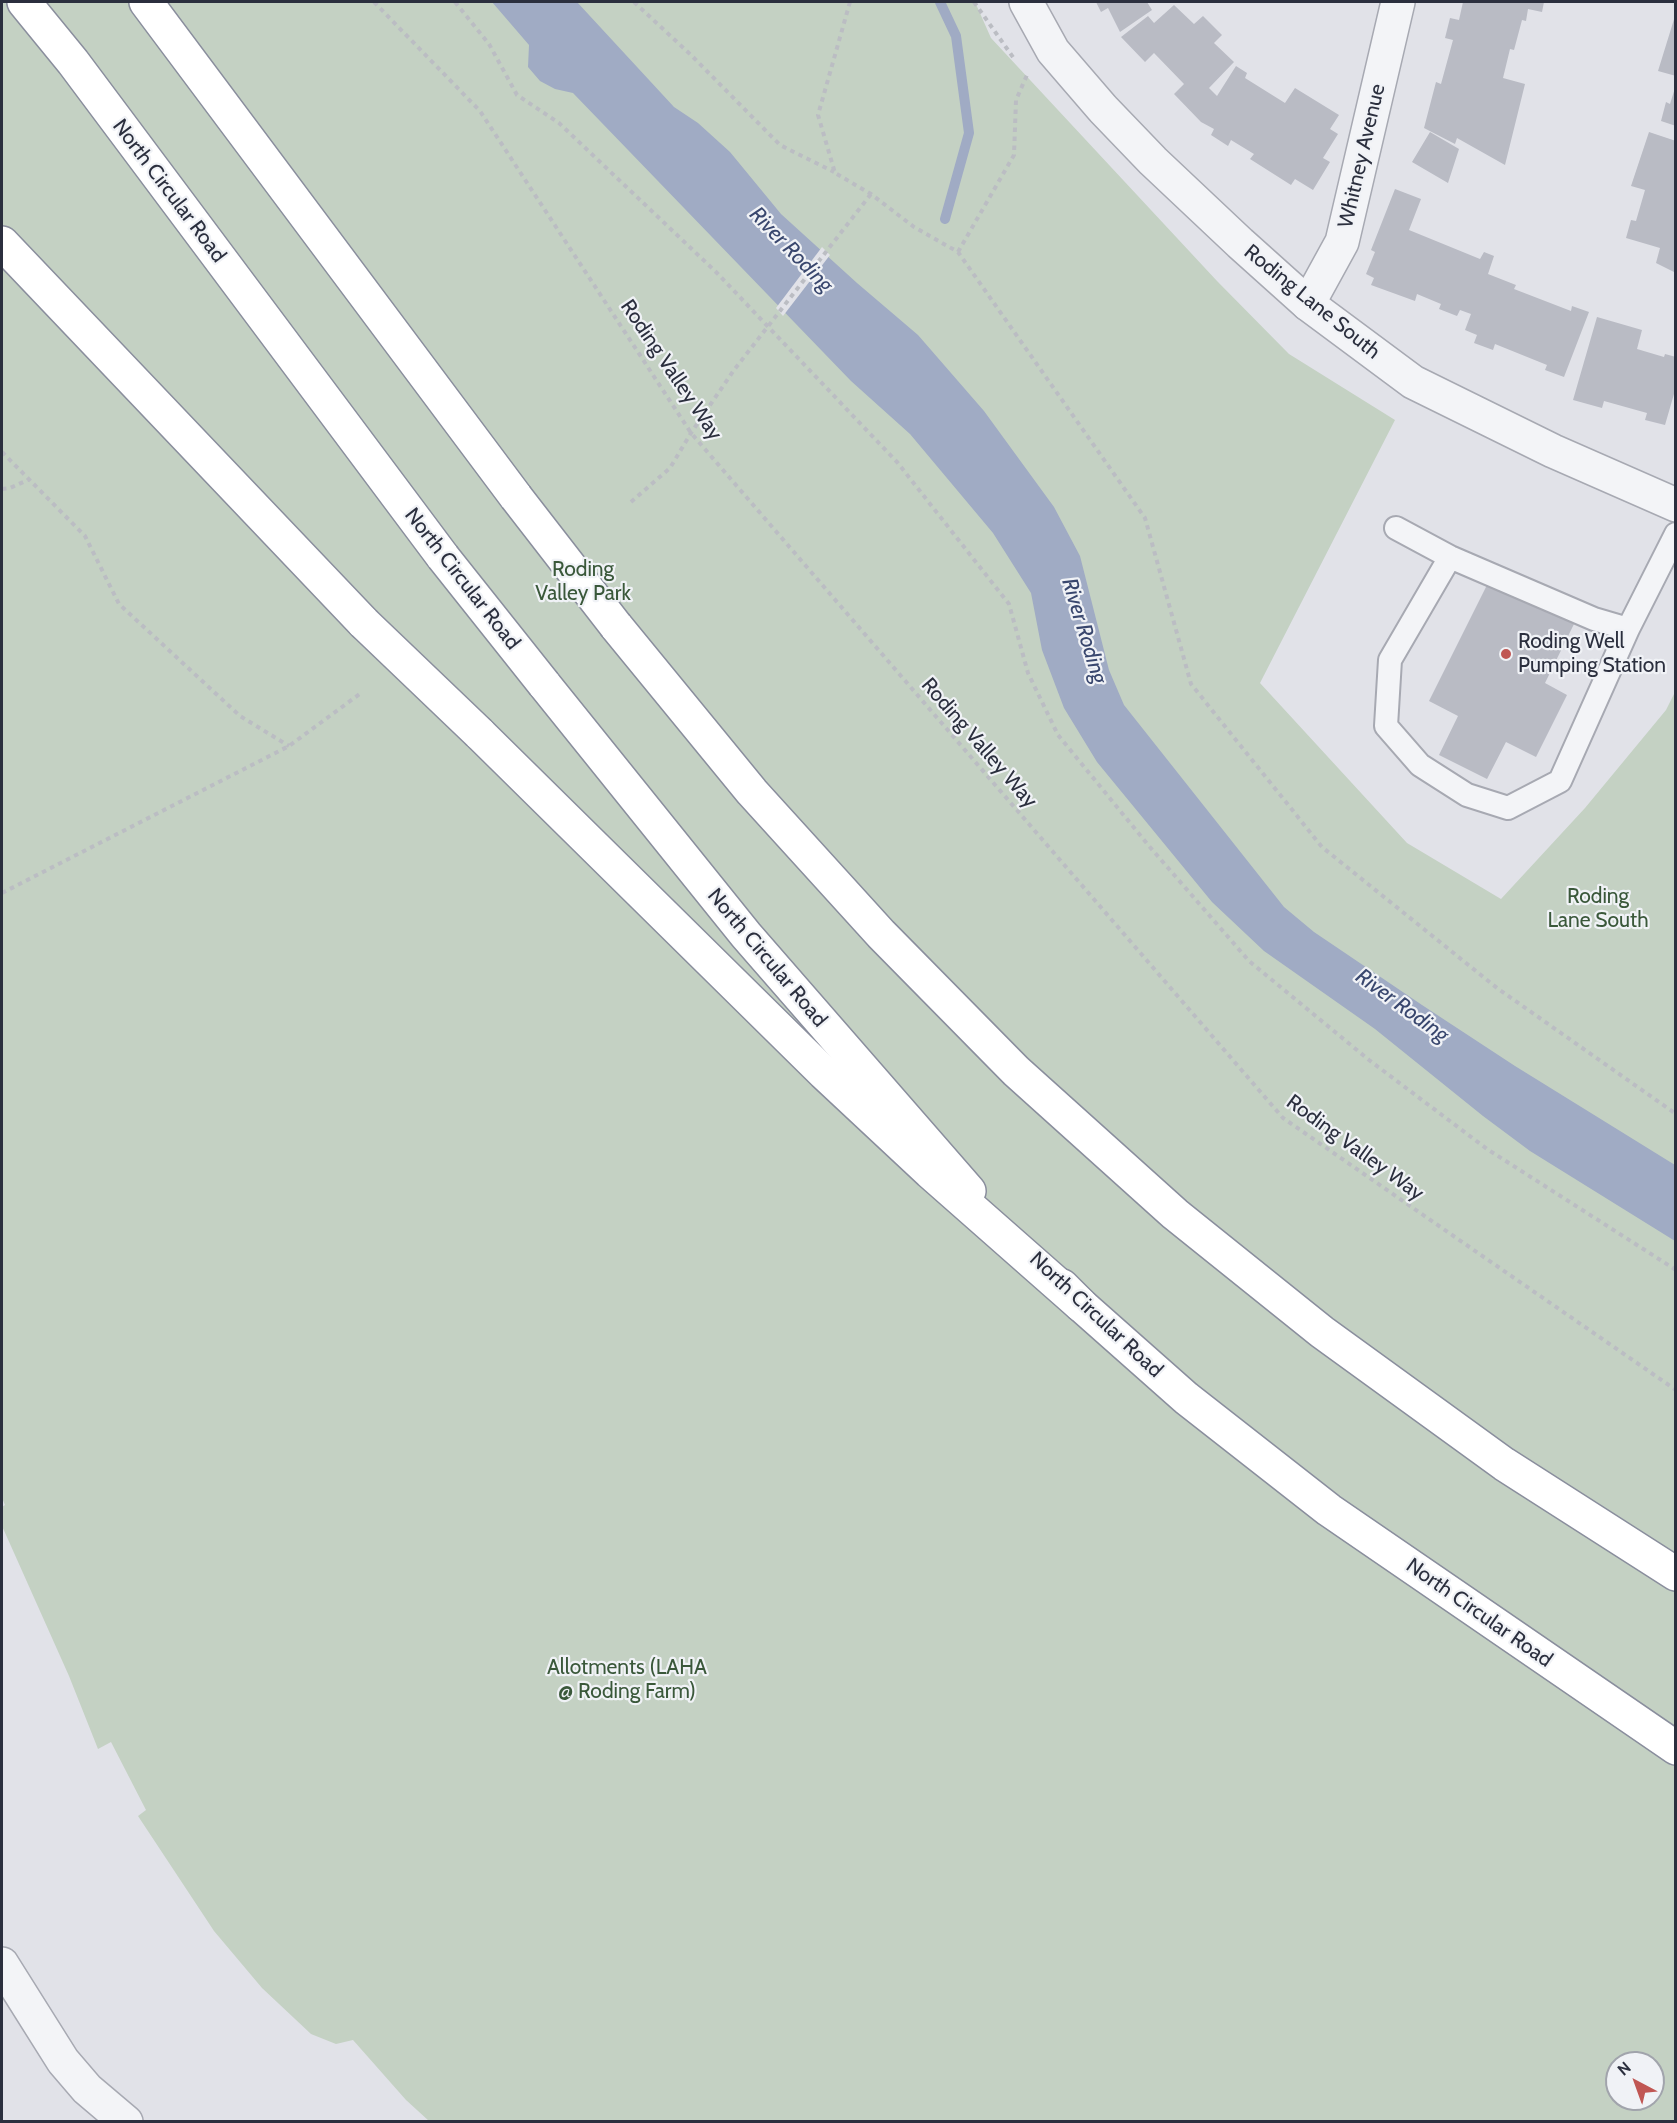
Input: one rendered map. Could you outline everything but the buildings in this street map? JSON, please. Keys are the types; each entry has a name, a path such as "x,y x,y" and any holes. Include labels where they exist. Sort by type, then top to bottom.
{"highway":[{"name":"North Circular Road","path":"24,2 73,62 443,557 746,935 960,1182 1081,1305 1186,1398 1329,1510 1676,1748"},
{"path":"146,2 516,497 616,626 752,792 881,934 1016,1071 1175,1214 1322,1332 1504,1464 1676,1574"},
{"path":"2,243 364,623 824,1073 930,1172 1081,1305"}],"street":[{"name":"Roding Lane South","path":"1026,2 1053,51 1112,118 1161,169 1308,304 1413,382 1553,451 1676,505"},
{"name":"Whitney Avenue","path":"1308,304 1342,242 1398,2"},
{"path":"2,1964 63,2061 87,2089 126,2121"}],"lane":[{"path":"1396,528 1450,557 1594,619 1628,628"},
{"path":"1450,557 1390,660 1386,726 1420,765 1467,795 1508,808 1560,781 1628,628 1676,534"}],"path":[{"name":"Roding Valley Way","path":"374,2 480,111 691,433 1283,1118 1676,1390"},
{"path":"455,2 489,44 517,95 559,123 716,272 897,462 1009,604 1028,673 1058,735 1149,846 1249,961 1369,1060 1487,1149 1676,1270"},
{"path":"634,2 780,144 871,194 914,226 958,252 1145,518 1191,684 1322,848 1497,988 1676,1114"},
{"path":"835,173 818,115 850,2"},
{"path":"974,2 1019,66"},
{"path":"958,252 1014,154 1016,100 1025,76"},
{"path":"631,502 670,468 734,370 871,194"},
{"path":"2,452 85,536 119,604 240,716 290,746"},
{"path":"2,489 30,479"},
{"path":"2,893 290,746 361,693"}],"green space":[{"name":"Roding Valley Park","path":"2,2 975,2 991,38 1217,281 1289,354 1395,420 1260,683 1407,843 1501,899 1585,808 1666,710 1675,692 1675,2121 429,2121 406,2100 353,2040 336,2044 311,2034 262,1988 214,1931 138,1816 146,1810 111,1742 98,1749 69,1676 2,1526 2,1507 5,1505 2,1498"}],"water":[{"name":"River Roding","path":"492,2 577,2 674,107 698,123 730,152 781,214 918,335 984,411 1054,507 1080,556 1109,670 1124,705 1284,907 1314,932 1422,1005 1515,1066 1675,1165 1675,1241 1530,1151 1375,1029 1264,951 1212,902 1097,762 1064,708 1042,650 1031,593 993,533 910,434 851,381 573,93 555,89 540,81 528,67 529,45"}],"pier":[{"path":"822,247 830,255 783,316 776,308"}],"waterway":[{"path":"940,2 956,36 969,133 945,219"}],"place":[{"name":"Roding Well Pumping Station","path":"1506,654"}],"park label":[{"name":"Allotments (LAHA @ Roding Farm)","path":"627,1680"}]}
